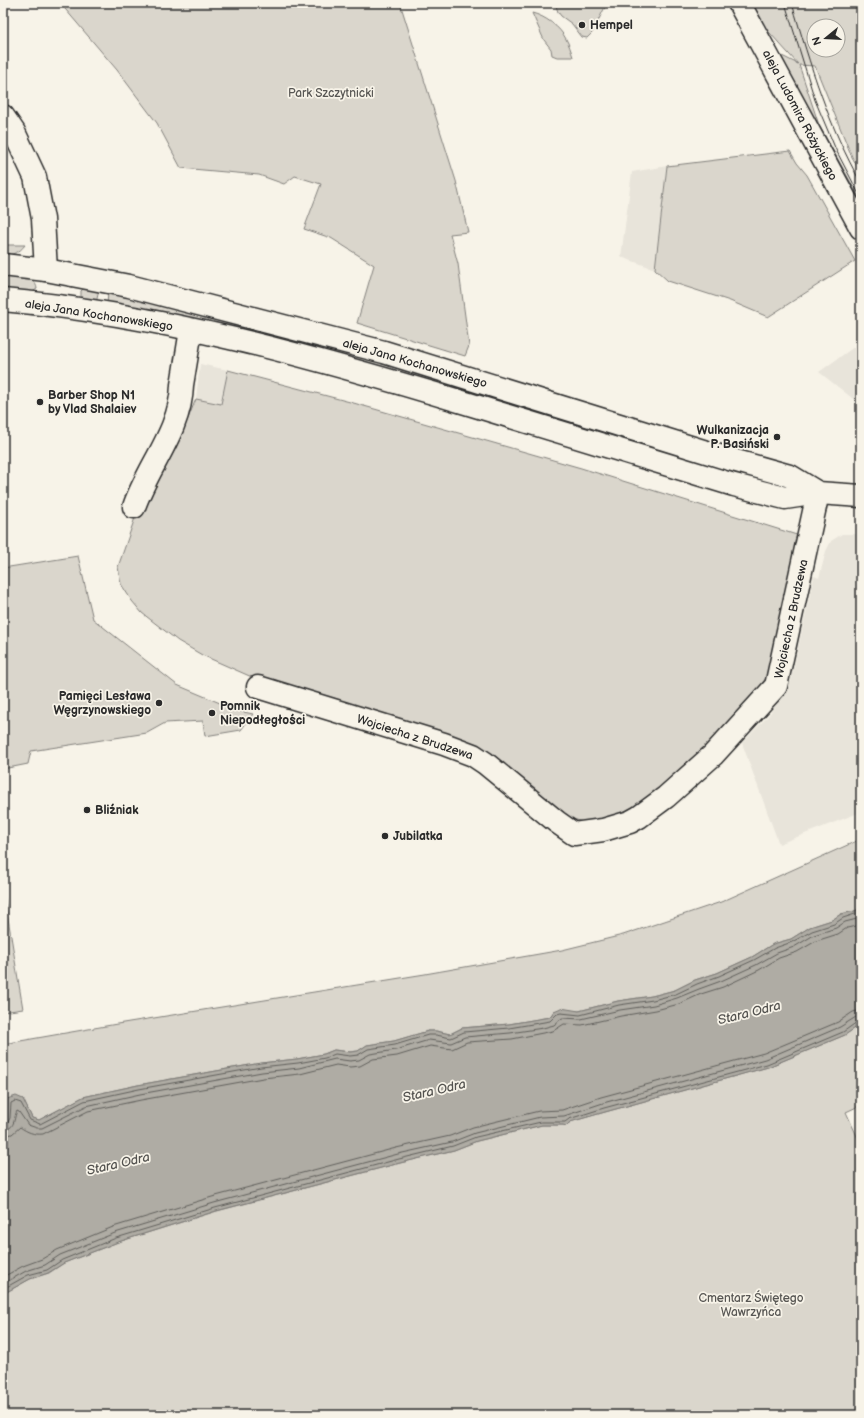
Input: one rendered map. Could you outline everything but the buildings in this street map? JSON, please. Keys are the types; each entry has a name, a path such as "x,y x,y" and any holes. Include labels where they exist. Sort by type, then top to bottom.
{"main road":[{"name":"aleja Ludomira Różyckiego","path":"739,3 861,228"},
{"path":"3,116 14,132 35,177 43,220 46,270 44,304"},
{"name":"aleja Jana Kochanowskiego","path":"3,265 46,270 128,286 384,352 729,459 790,476 818,493"},
{"name":"aleja Jana Kochanowskiego","path":"3,300 44,304 118,315 192,330 284,352 376,376 765,494 785,498 818,493 861,496"},
{"path":"134,507 173,426 181,394 192,330"},
{"name":"Wojciecha z Brudzewa","path":"258,687 444,744 473,755 574,834 604,830 623,824 639,817 666,797 699,768 776,686 818,493"}],"shaded area":[{"path":"667,166 655,269 621,257 632,172"},
{"path":"861,342 861,405 819,372"},
{"path":"200,364 228,370 221,405 196,399"},
{"path":"842,534 861,535 861,812 779,844 742,743 768,716 787,690 791,679 814,576 819,578 826,551 831,541"}],"green space":[{"name":"Park Szczytnicki","path":"60,3 400,3 456,181 468,232 450,234 458,264 469,346 465,356 357,323 374,265 331,238 304,229 321,184 295,176 284,184 259,175 181,168 157,123 117,70"},
{"path":"555,3 604,3 606,5 592,33 587,38 582,37 572,24 561,16"},
{"path":"750,3 861,3 861,173 852,157 815,66 799,65 819,125 861,201 861,210 776,53 798,64 760,22"},
{"path":"532,13 547,19 560,30 567,41 573,57 557,57 552,55 551,49 544,40"},
{"path":"790,151 797,163 807,175 855,261 768,317 730,301 668,281 655,269 667,166"},
{"path":"3,245 25,245 18,252 13,254 3,254"},
{"path":"3,275 33,281 36,284 37,289 27,293 3,290"},
{"path":"84,288 99,290 96,303 83,300 81,298 81,291"},
{"path":"108,292 362,356 687,456 686,463 107,305"},
{"path":"228,370 350,402 581,468 800,536 766,678 749,701 709,744 667,783 647,799 622,815 595,822 583,822 567,817 487,754 254,678 202,655 178,641 142,613 121,584 118,567 138,509 153,490 175,450 196,399 221,404"},
{"path":"78,556 93,619 177,685 239,711 253,714 241,730 205,736 203,721 165,723 147,733 31,751 28,764 3,769 3,568"},
{"path":"861,839 861,908 841,914 832,920 810,927 791,939 773,944 752,957 717,973 695,980 675,990 652,996 618,1001 579,1011 554,1011 550,1017 509,1024 462,1028 450,1034 428,1031 394,1041 367,1045 358,1051 350,1052 334,1050 324,1054 297,1059 261,1063 138,1085 83,1097 39,1120 32,1118 23,1099 7,1099 6,1118 3,1124 3,1044 562,950 623,935 721,902"},
{"path":"3,888 23,1009 3,1012"},
{"name":"Cmentarz Świętego Wawrzyńca","path":"861,1024 861,1105 846,1112 861,1145 861,1415 3,1415 3,1294 30,1279 49,1273 64,1263 118,1242 217,1211 454,1150 477,1141 542,1125 568,1125 570,1122 768,1067 845,1035"}],"water":[{"name":"Stara Odra","path":"861,908 861,1024 845,1035 768,1067 570,1122 566,1126 542,1125 477,1141 454,1150 216,1211 118,1242 64,1263 48,1273 30,1279 3,1294 3,1124 6,1118 7,1099 16,1096 23,1099 32,1118 39,1120 83,1097 138,1085 261,1063 297,1059 324,1054 334,1050 350,1052 358,1051 367,1045 394,1041 428,1031 450,1034 462,1028 509,1024 550,1017 554,1011 561,1008 579,1011 618,1001 652,996 675,990 695,980 717,973 752,957 773,944 791,939 810,927 832,920 841,914"}],"tram line":[{"path":"785,3 815,100 836,150 861,198"},
{"path":"792,3 821,95 839,140 861,183"}],"place":[{"name":"Hempel","path":"582,25"},
{"name":"Barber Shop N1 by Vlad Shalaiev","path":"40,402"},
{"name":"Wulkanizacja P. Basiński","path":"777,437"},
{"name":"Pamięci Lesława Węgrzynowskiego","path":"159,703"},
{"name":"Pomnik Niepodłegłości","path":"212,713"},
{"name":"Bliźniak","path":"87,810"},
{"name":"Jubilatka","path":"385,836"}]}
